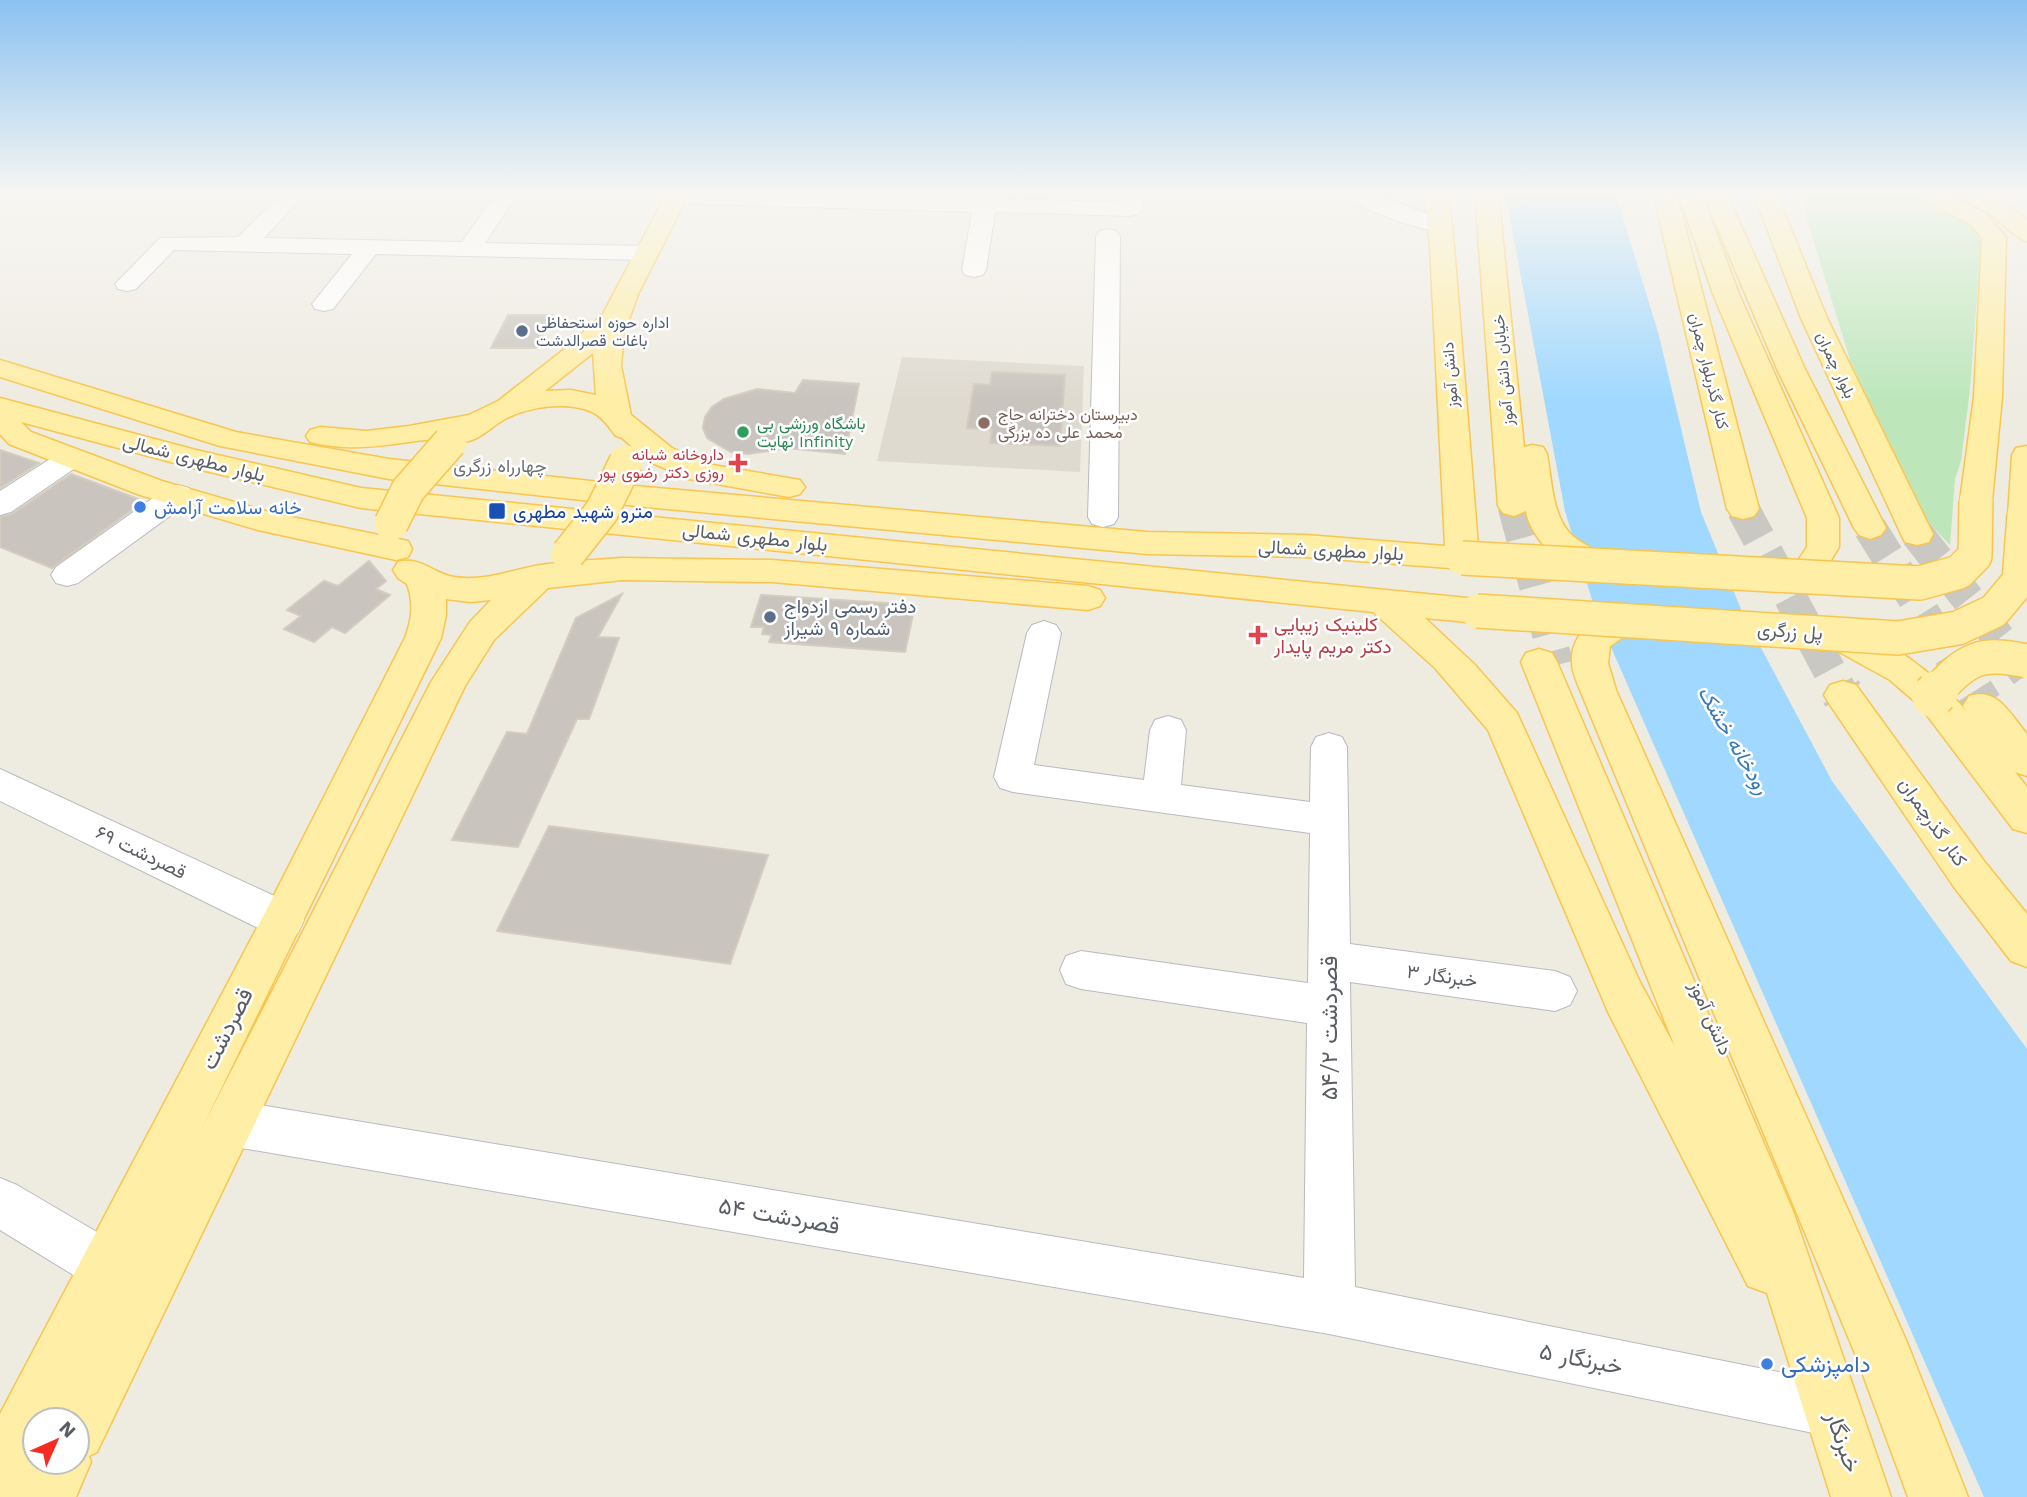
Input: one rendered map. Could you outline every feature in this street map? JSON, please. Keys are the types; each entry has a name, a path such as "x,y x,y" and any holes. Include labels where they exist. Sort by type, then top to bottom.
{"main road":[{"path":"90,1406 449,682 482,631 507,604 595,524 618,487 630,449 629,435 620,420 608,385 607,350 615,318 643,262"},
{"name":"دانش آموز","path":"1443,262 1462,558"},
{"name":"خیابان دانش آموز","path":"1481,262 1518,503"},
{"name":"خیابان دانش آموز","path":"1493,262 1500,327 1517,360 1518,503"},
{"name":"کنار گذربلوار چمران","path":"1681,262 1743,509"},
{"path":"1714,262 1823,518 1823,547 1804,577"},
{"path":"1744,262 1791,369 1870,528"},
{"name":"بلوار چمران","path":"1792,262 1814,318 1917,534"},
{"path":"1462,558 1920,583 1959,572 1975,556 1976,501 1988,397 1993,262"},
{"path":"403,550 397,505 425,467 450,442 576,354 615,318"},
{"path":"6,370 104,374 233,419 306,435 366,440 409,435 492,415 529,402 583,400 597,403 661,455 700,472 808,491 1103,517 1306,546"},
{"name":"بلوار مطهرى شمالى","path":"6,370 231,440 389,469 660,498 1147,543 1306,546 1462,558"},
{"name":"بلوار مطهرى شمالى","path":"0,407 193,459 361,498 1477,611"},
{"path":"0,417 20,438 178,495 269,523 403,550 466,592 500,588 553,565 772,572 1152,603 1315,596"},
{"name":"پل زرگری","path":"1477,611 1898,638 1958,628 1993,611 2019,581 2027,456"},
{"path":"1518,503 1563,545 1593,564"},
{"name":"قصردشت","path":"0,1474 283,920 423,638 431,616 430,596 403,550"},
{"path":"1384,603 1433,643 1476,687 1504,723 1624,997 1811,1348"},
{"path":"1625,619 1592,640 1590,663 1598,690 1886,1360 1938,1497"},
{"path":"1837,635 1903,671 1933,696 2027,817"},
{"path":"1933,696 1957,667 1978,656 2004,655 2027,661"},
{"name":"دانش آموز","path":"1811,1348 1767,1211 1548,663 1792,1206 1886,1360"},
{"name":"کنار گذرچمران","path":"1843,695 1969,874 2027,947"},
{"path":"1982,706 2027,761"},
{"name":"خبرنگار","path":"1811,1348 1861,1497"},
{"path":"45,1497 55,1476"}],"street":[{"path":"127,284 149,262"},
{"path":"324,304 358,262"},
{"path":"974,270 975,262"},
{"path":"1103,517 1108,262"},
{"path":"0,505 71,458"},
{"path":"67,575 178,495"},
{"path":"1044,633 1013,777 1329,820"},
{"path":"1161,797 1168,730"},
{"name":"۵۴/۲ قصردشت","path":"1329,747 1329,1308"},
{"name":"۶۹ قصردشت","path":"0,784 283,920"},
{"name":"۳ خبرنگار","path":"1329,960 1555,991"},
{"path":"1081,970 1329,1006"},
{"name":"۵۴ قصردشت","path":"230,1123 1329,1308"},
{"path":"0,1202 106,1266"},
{"name":"۵ خبرنگار","path":"1329,1308 1832,1410"}],"shaded area":[{"name":"دبیرستان دخترانه حاج محمد علی ده بزرگی","path":"902,357 1084,366 1080,472 877,461"}],"green space":[{"path":"1820,262 1980,262 1970,389 1961,461 1955,479 1950,545 1929,523 1851,363"}],"water":[{"name":"رودخانه خشک","path":"1518,262 1636,262 1658,332 1701,512 1743,614 1832,781 2027,1049 2027,1497 1984,1497 1596,613 1565,511"}],"building":[{"name":"اداره حوزه استحفاظی باغات قصرالدشت","path":"508,315 552,315 536,348 491,348"},
{"path":"992,372 1065,375 1060,446 990,443 992,430 967,428 974,384 990,385"},
{"path":"803,380 859,384 845,454 788,448 748,454 731,452 707,438 703,428 705,417 712,407 724,399 757,389 795,393"},
{"path":"0,450 39,463 0,488"},
{"path":"71,474 144,501 52,568 0,547 0,517 12,514"},
{"path":"369,561 386,581 376,589 390,595 345,633 332,627 314,642 284,629 301,616 287,610 324,581 338,586"},
{"path":"622,594 598,637 619,638 589,719 577,719 518,847 452,840 507,732 527,734 576,618"},
{"path":"761,595 915,605 905,652 769,642 772,635 762,634 764,627 751,627"},
{"path":"549,826 768,855 730,964 497,931"}],"tunnel":[{"path":"1514,506 1557,665"},
{"path":"1743,509 1842,694"},
{"path":"1870,528 1974,694"},
{"path":"1917,534 2027,674"},
{"path":"1973,692 1982,706"}],"place":[{"name":"اداره حوزه استحفاظی باغات قصرالدشت","path":"522,331"},
{"name":"دبیرستان دخترانه حاج محمد علی ده بزرگی","path":"984,423"},
{"name":"باشگاه ورزشی بی نهایت Infinity","path":"743,432"},
{"name":"داروخانه شبانه روزی دکتر رضوی پور","path":"738,463"},
{"name":"خانه سلامت آرامش","path":"140,507"},
{"name":"مترو شهید مطهری","path":"497,511"},
{"name":"دفتر رسمی ازدواج شماره ۹ شیراز","path":"770,617"},
{"name":"کلینیک زیبایی دکتر مریم پایدار","path":"1258,635"},
{"name":"دامپزشکی","path":"1767,1364"}],"district":[{"name":"چهارراه زرگری","path":"500,465"}]}
